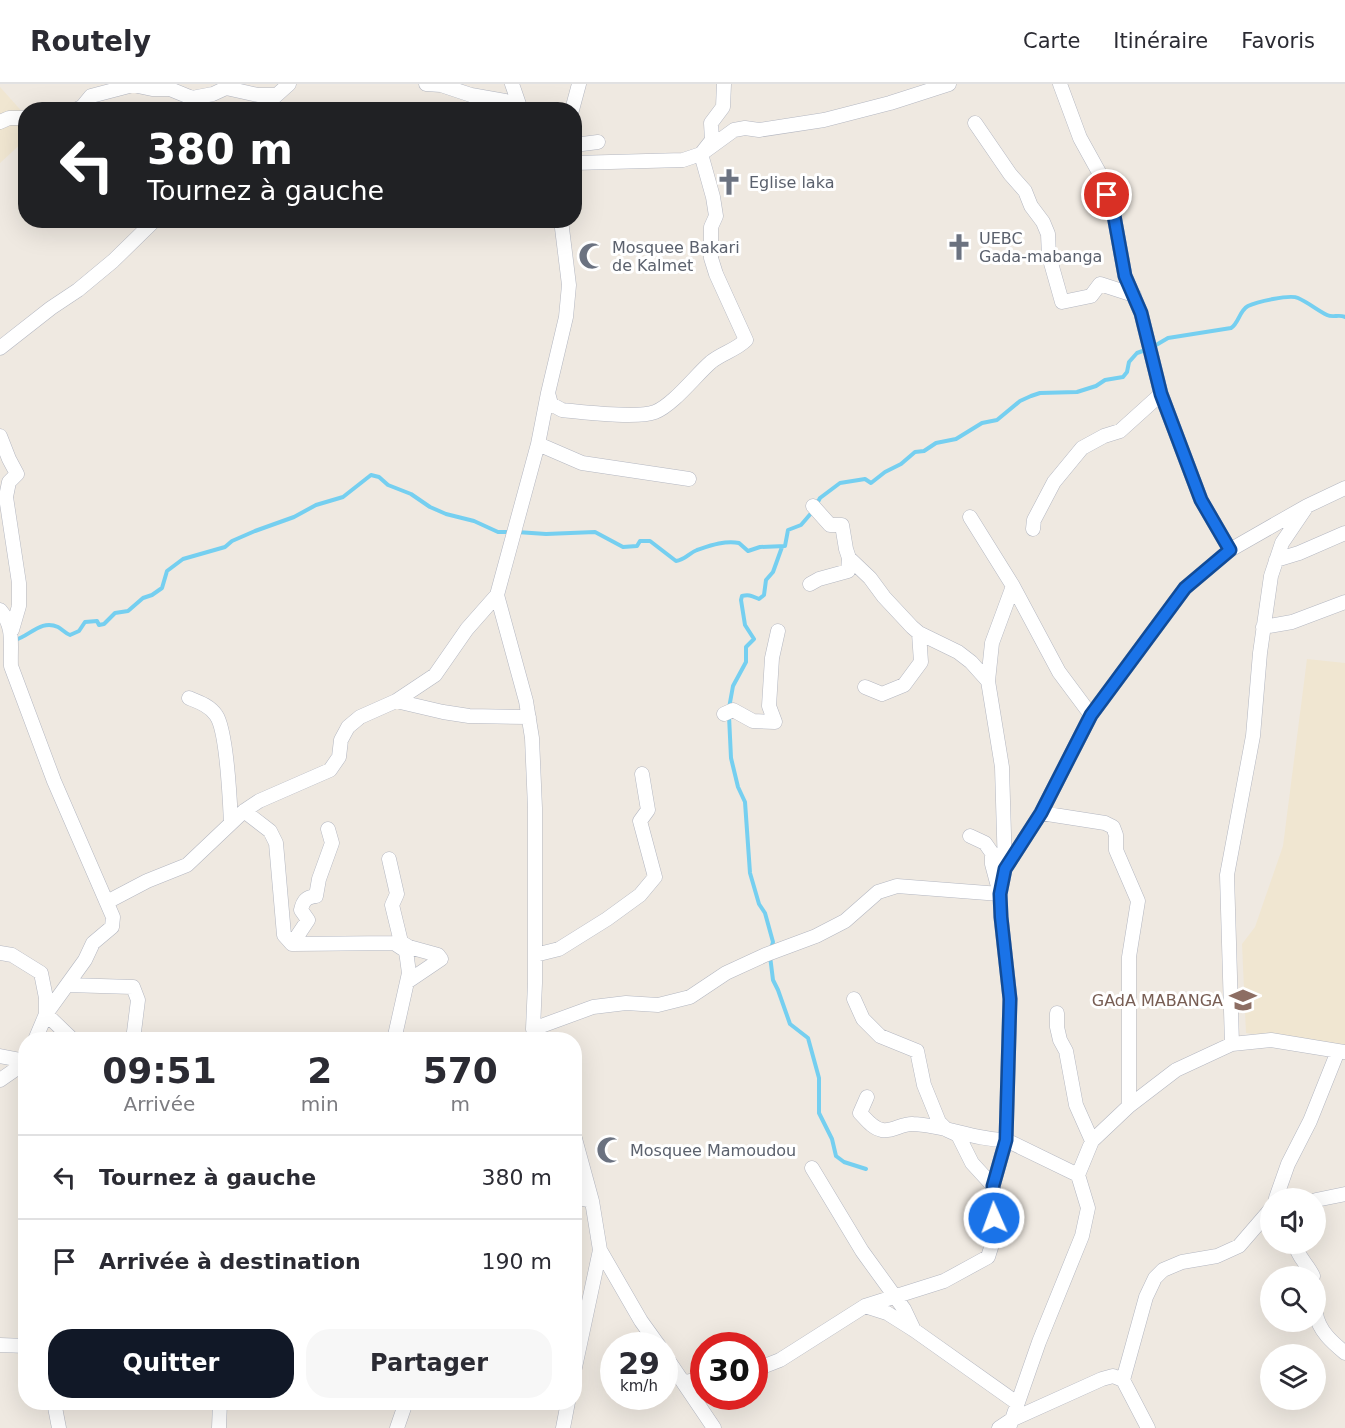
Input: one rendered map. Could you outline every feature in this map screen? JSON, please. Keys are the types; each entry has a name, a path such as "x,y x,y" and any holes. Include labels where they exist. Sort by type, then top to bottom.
{"street":[{"path":"268,102 289,84"},
{"path":"426,84 441,85 471,95 507,102"},
{"path":"512,84 518,102"},
{"path":"574,102 579,84"},
{"path":"548,393 551,404 562,410 639,414 656,412 675,398 713,360 746,340 711,258 711,226 716,216 702,154 712,140 711,123 723,107 724,84"},
{"path":"582,163 683,160 702,154 734,130 745,128 759,130 824,120 890,103 949,84"},
{"path":"1060,84 1080,138 1101,176 1113,210 1125,276 1141,313 1161,394 1201,500 1230,550"},
{"path":"86,102 91,96 133,85 152,89 170,88 192,98 213,94 226,88 258,95 275,95"},
{"path":"0,122 9,118 18,118"},
{"path":"975,123 1010,174 1025,191 1031,206 1043,222 1048,234 1049,256 1062,302 1091,296 1100,284 1134,295"},
{"path":"582,144 598,142"},
{"path":"0,348 44,313 78,290 113,261 147,228"},
{"path":"107,902 147,881 187,865 231,823 259,801 330,770 339,757 341,740 348,727 360,717 396,701 435,675 467,629 497,595 538,444 567,317 569,285 562,228"},
{"path":"1033,529 1034,520 1054,482 1082,448 1104,436 1120,431 1161,394"},
{"path":"0,436 17,474 9,482 6,497 19,583 19,606 11,638 11,666 50,770 113,917 112,927 93,943 85,960 46,1014 38,1032"},
{"path":"538,444 582,463 689,479"},
{"path":"1005,869 1041,813 1091,715 1185,588 1230,550 1307,506 1345,488"},
{"path":"810,584 819,579 848,571 849,558 842,525 830,525 813,506"},
{"path":"1232,1044 1227,875 1253,736 1270,576 1282,543 1307,506"},
{"path":"970,517 1013,586 1059,672 1091,715"},
{"path":"1276,560 1299,553 1345,533"},
{"path":"849,558 919,633 958,652 971,662 988,681"},
{"path":"1000,894 1005,869 1002,767 988,681 992,643 1013,586"},
{"path":"497,595 514,653 532,738 536,808 534,1032"},
{"path":"1263,627 1292,622 1345,602"},
{"path":"0,610 11,638"},
{"path":"729,712 753,721 775,722 769,706 772,658 778,631"},
{"path":"865,687 882,694 903,685 921,662 919,633"},
{"path":"189,698 205,705 217,716 224,744 231,823"},
{"path":"396,701 469,716 529,717"},
{"path":"536,955 559,949 607,920 640,895 655,877 640,821 648,810 642,774"},
{"path":"230,798 270,831 276,843 284,935 292,944 394,943 406,951 409,973 396,1032"},
{"path":"1041,813 1105,823 1113,827 1116,835 1116,850 1138,901 1130,957 1129,1106"},
{"path":"292,944 308,920 301,910 303,901 316,896 318,890 319,879 332,843 327,829"},
{"path":"768,1365 780,1360 865,1306 944,1281 988,1257 995,1234 993,1186 1006,1140 1010,999 1000,894 992,864 992,853 985,843 970,836"},
{"path":"389,859 397,894 392,905 401,942 438,955 441,959 407,982"},
{"path":"538,1032 592,1007 626,1003 658,1005 690,997 726,973 769,953 816,936 845,921 878,892 897,886 1000,894"},
{"path":"0,953 12,955 41,973 46,998 46,1014 65,1032"},
{"path":"68,985 133,987 138,1000 134,1032"},
{"path":"854,999 863,1019 880,1036 917,1051 928,1099 939,1122 958,1135 972,1164 993,1186"},
{"path":"1057,1013 1057,1027 1066,1051 1076,1105 1092,1141"},
{"path":"1010,1424 1039,1342 1082,1236 1088,1208 1078,1175 1092,1141 1129,1106 1176,1070 1232,1044 1271,1040 1342,1052 1288,1164 1280,1188"},
{"path":"0,1056 18,1059"},
{"path":"0,1080 18,1067"},
{"path":"867,1097 860,1113 880,1130 890,1130 911,1124 944,1127 994,1140 1006,1140 1078,1175"},
{"path":"582,1164 592,1201 600,1250 649,1332"},
{"path":"812,1168 862,1251 895,1296 914,1330"},
{"path":"1326,1198 1345,1194"},
{"path":"582,1199 592,1201"},
{"path":"1123,1380 1146,1297 1155,1278 1163,1270 1182,1262 1216,1256 1239,1246 1260,1222"},
{"path":"582,1334 600,1250"},
{"path":"1299,1254 1308,1266"},
{"path":"865,1306 887,1313 914,1330 1017,1403"},
{"path":"1324,1332 1329,1340 1345,1353"},
{"path":"0,1345 18,1346"},
{"path":"678,1373 714,1428"},
{"path":"999,1428 1102,1379 1113,1376 1123,1380 1148,1428"},
{"path":"685,1383 690,1382"},
{"path":"56,1410 59,1428"},
{"path":"219,1410 219,1428"},
{"path":"397,1428 403,1410"},
{"path":"563,1428 566,1410"}],"shaded area":[{"path":"0,87 18,107 18,146 0,163"},
{"path":"1307,659 1345,663 1345,1045 1246,1033 1242,944 1255,927 1283,846"}],"waterway":[{"path":"517,532 546,534 595,532 623,547 637,546 640,541 650,541 676,561 697,550 723,543 739,543 748,551 760,547 785,546 788,530 801,525 820,498 840,483 865,479 871,483 915,452 924,451 936,443 956,439 982,423 997,420 1020,401 1031,396 1040,393 1077,392 1096,386 1105,380 1123,377 1127,372 1129,362 1137,353 1168,338 1231,328 1248,306 1281,298 1298,298 1327,315 1345,317"},
{"path":"15,640 46,625 58,627 70,635 79,631 85,622 97,621 99,625 104,624 115,613 128,611 143,598 162,588 167,571 183,559 225,547 232,541 294,517 316,505 343,497 371,475 379,477 388,485 411,494 430,507 446,514 474,521 498,532 509,532"},
{"path":"729,708 733,686 746,662 746,647 754,639 745,625 742,596 749,595 759,599 764,595 766,580 773,572 782,547"},
{"path":"729,716 731,758 738,787 745,802 750,873 759,904 765,913 773,942 771,949"},
{"path":"770,956 773,980 790,1024 808,1038 819,1078 819,1113 832,1139 836,1156 844,1162 866,1169"}],"place":[{"name":"Eglise laka","path":"729,182"},
{"name":"UEBC Gada-mabanga","path":"959,247"},
{"name":"Mosquee Bakari de Kalmet","path":"592,256"},
{"name":"GAdA MABANGA","path":"1243,1000"},
{"name":"Mosquee Mamoudou","path":"610,1150"}],"route":[{"path":"994,1218 993,1186 1006,1140 1010,999 1000,894 1005,869 1041,813 1091,715 1185,588 1230,550 1201,500 1161,394 1141,313 1125,276 1118,232 1107,195"}]}
